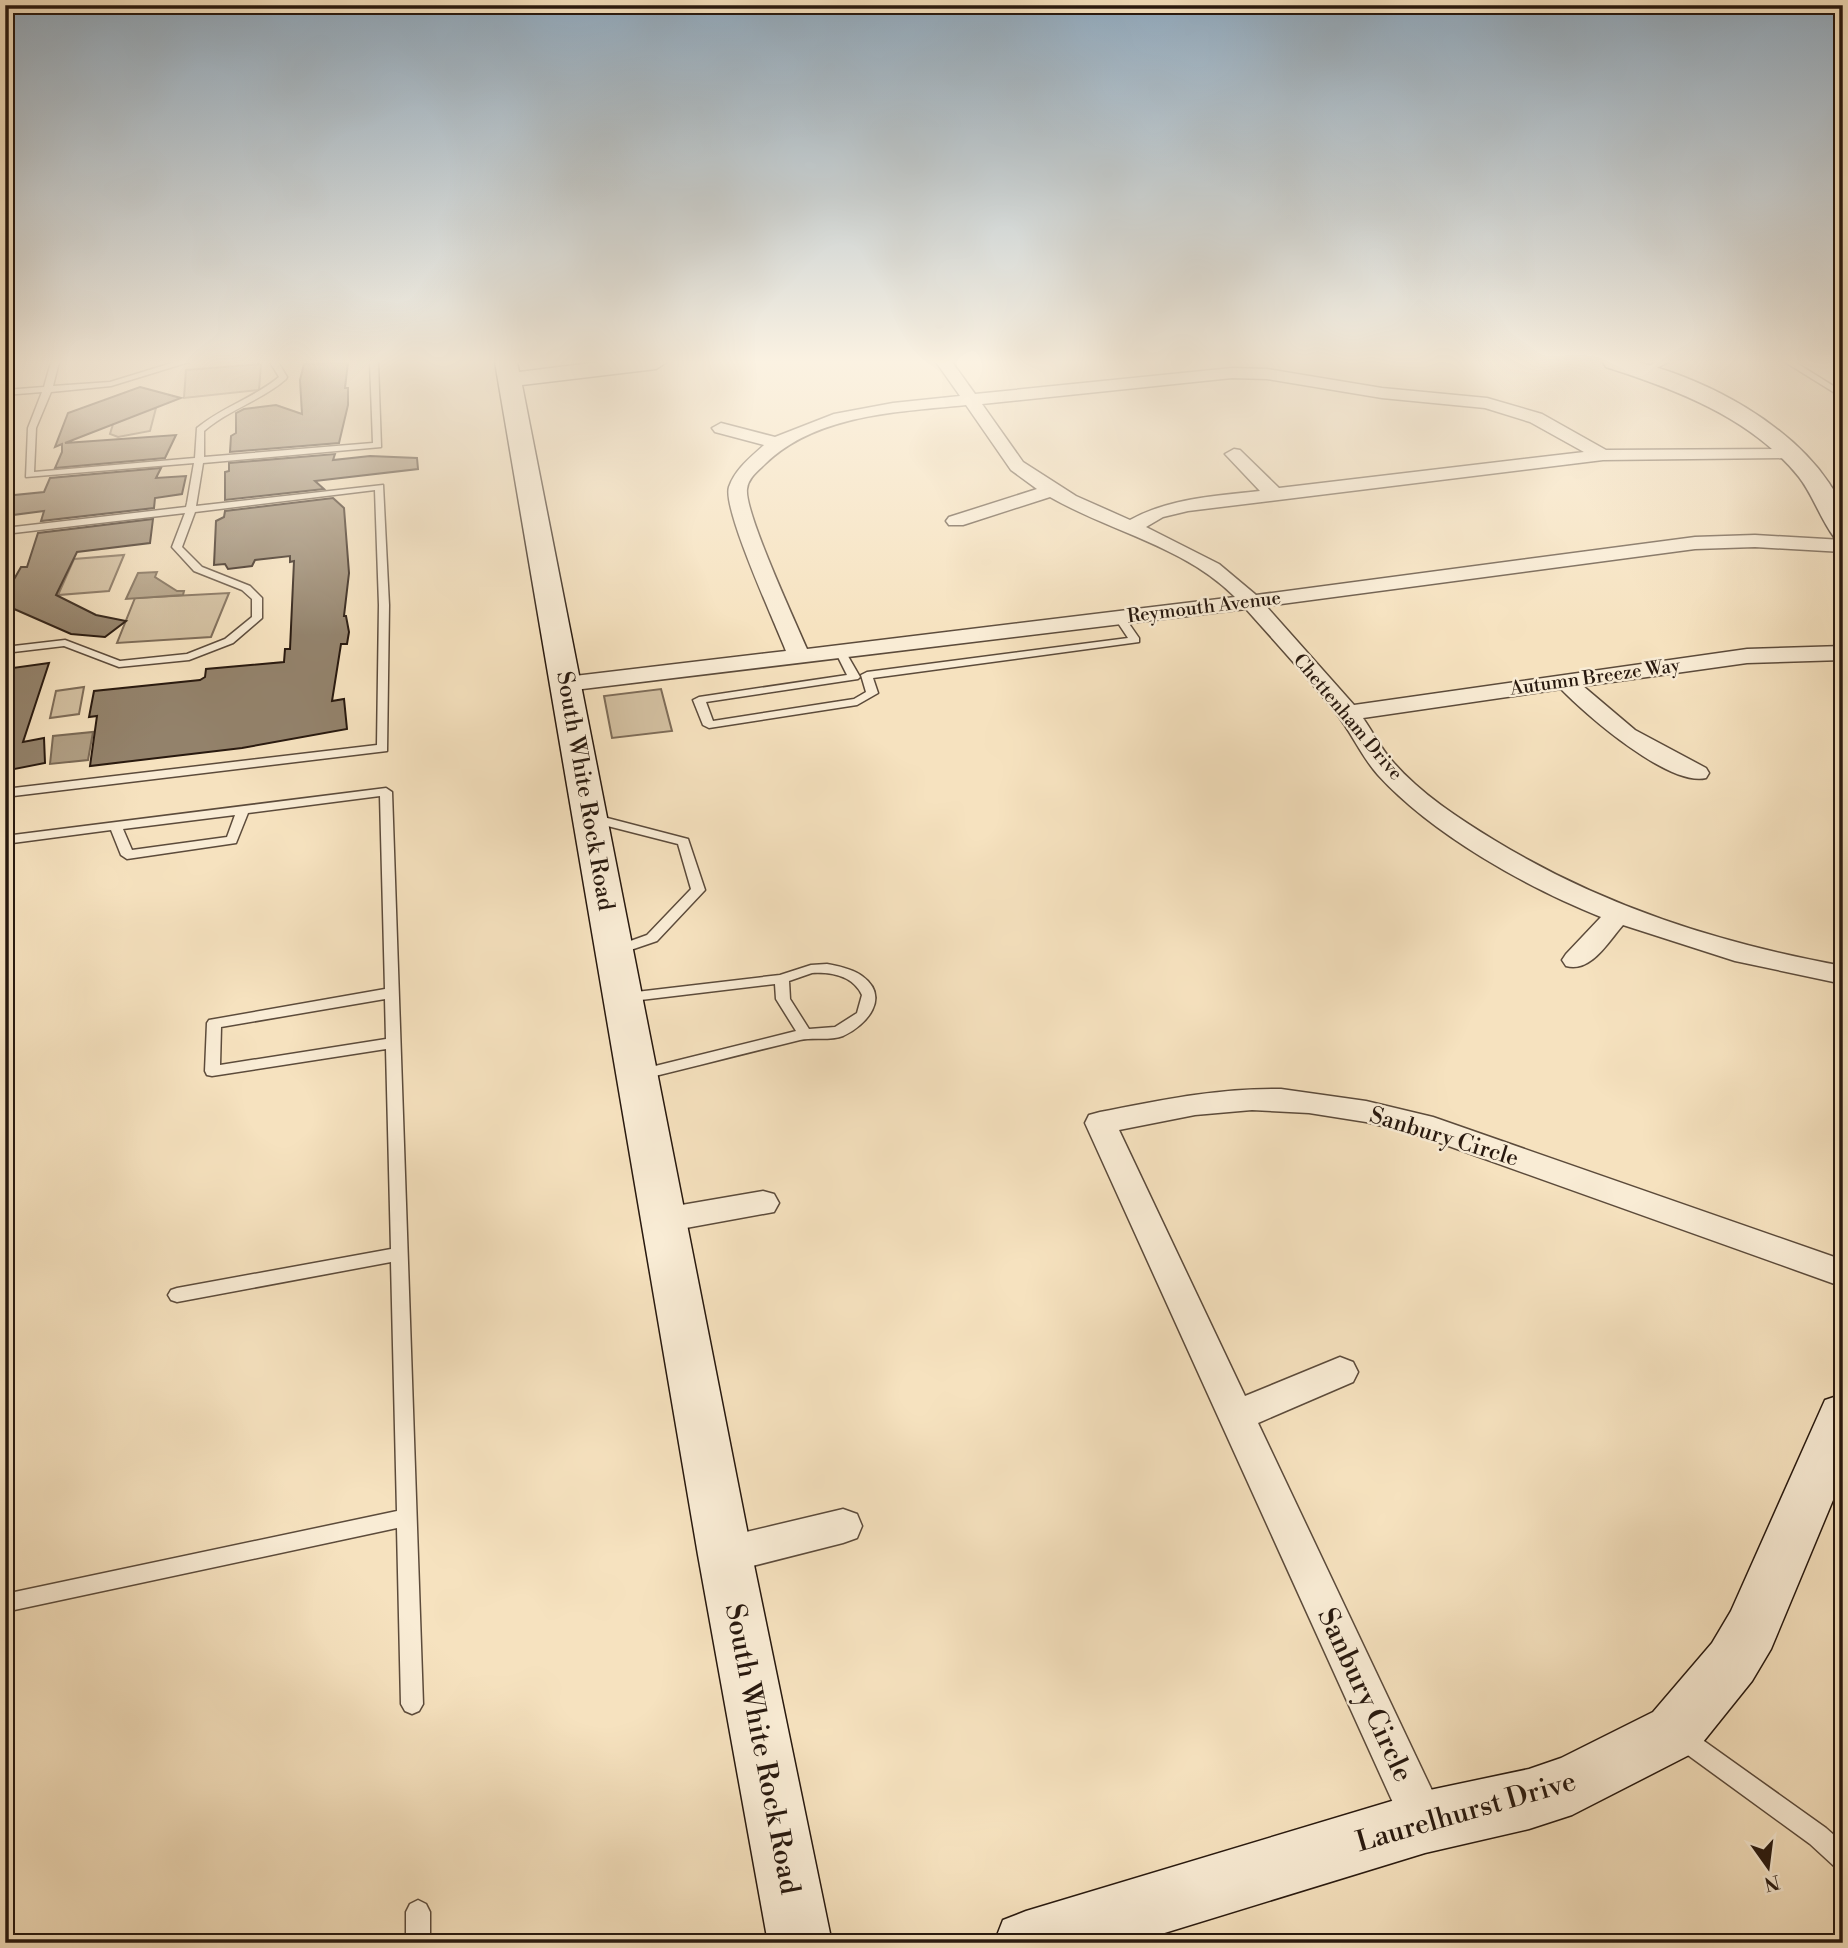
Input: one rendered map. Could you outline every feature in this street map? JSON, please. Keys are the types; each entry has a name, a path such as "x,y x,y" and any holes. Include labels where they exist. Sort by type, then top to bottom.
{"street":[{"name":"South White Rock Road","path":"523,453 724,1555 800,1943"},
{"path":"764,453 743,475 737,490 743,518 799,656"},
{"name":"Chettenham Drive","path":"1008,453 1017,466 1050,491 1087,510 1150,534 1211,569 1236,587 1348,713 1387,770 1432,811 1524,871 1618,915 1737,954 1843,975"},
{"path":"1598,453 1603,456"},
{"path":"1131,527 1143,518 1171,509 1603,456 1790,453 1819,486 1843,531"},
{"path":"1234,454 1275,495"},
{"path":"956,521 1050,491"},
{"name":"Reymouth Avenue","path":"566,684 1249,602 1713,542 1843,546"},
{"name":"Autumn Breeze Way","path":"1348,713 1747,656 1843,653"},
{"path":"1566,682 1591,709 1620,733 1656,755 1698,773"},
{"path":"1576,960 1618,915"},
{"name":"Sanbury Circle","path":"1425,1822 1100,1123 1196,1104 1227,1101 1291,1101 1367,1112 1422,1125 1843,1274"},
{"path":"664,1220 763,1203"},
{"path":"1235,1416 1340,1372"},
{"name":"Laurelhurst Drive","path":"1026,1943 1112,1931 1425,1822 1529,1799 1572,1785 1674,1732 1732,1662 1751,1630 1843,1415"},
{"path":"724,1555 843,1525"}],"lane":[{"path":"30,453 29,475 290,453"},
{"path":"5,650 65,643 119,664 189,657 229,641 257,618 257,598 246,588 198,569 177,547 194,507 200,453"},
{"path":"5,531 380,487 384,605 383,748 5,793"},
{"path":"840,651 860,676 872,693 857,702 709,724 699,699 860,676 1135,640 1119,617"},
{"path":"5,841 386,792 412,1704"},
{"path":"116,826 127,855 232,840 243,810"},
{"path":"590,817 684,842 698,890 652,938 615,951"},
{"path":"623,997 782,979 803,971 827,968 855,977 864,985 869,995 863,1017 838,1032 805,1034 638,1075"},
{"path":"782,979 783,999 805,1034"},
{"path":"391,993 214,1023 212,1071 393,1043"},
{"path":"177,1296 399,1254"},
{"path":"5,1603 406,1518"},
{"path":"1674,1732 1818,1836 1843,1860"},
{"path":"418,1912 418,1943"}],"shaded area":[{"path":"124,555 109,591 58,595 74,559"},
{"path":"157,572 155,577 177,591 184,591 183,595 126,599 138,573"},
{"path":"229,593 211,637 117,643 135,598"},
{"path":"84,687 79,714 50,718 56,691"},
{"path":"661,689 672,731 612,738 604,696"},
{"path":"93,732 88,760 50,764 53,736"}],"building":[{"path":"62,453 167,453 165,458 55,468"},
{"path":"335,454 333,460 370,456 417,458 418,469 315,481 324,489 225,500 225,472 229,471 229,463"},
{"path":"161,468 156,478 186,476 182,494 155,498 154,508 41,521 44,511 5,516 5,496 44,492 50,478"},
{"path":"333,498 344,508 349,573 344,616 349,632 347,644 341,644 332,701 344,699 347,729 242,748 90,766 97,716 89,717 94,691 200,680 205,677 206,669 284,662 285,649 290,649 294,561 290,562 290,556 255,560 252,566 228,569 225,564 214,565 216,521 224,517 225,511"},
{"path":"153,519 150,543 77,552 56,595 96,615 126,621 105,637 71,634 5,605 5,595 21,567 27,567 38,533"},
{"path":"49,663 23,742 44,738 45,763 14,769 9,784 5,783 5,669"}]}
